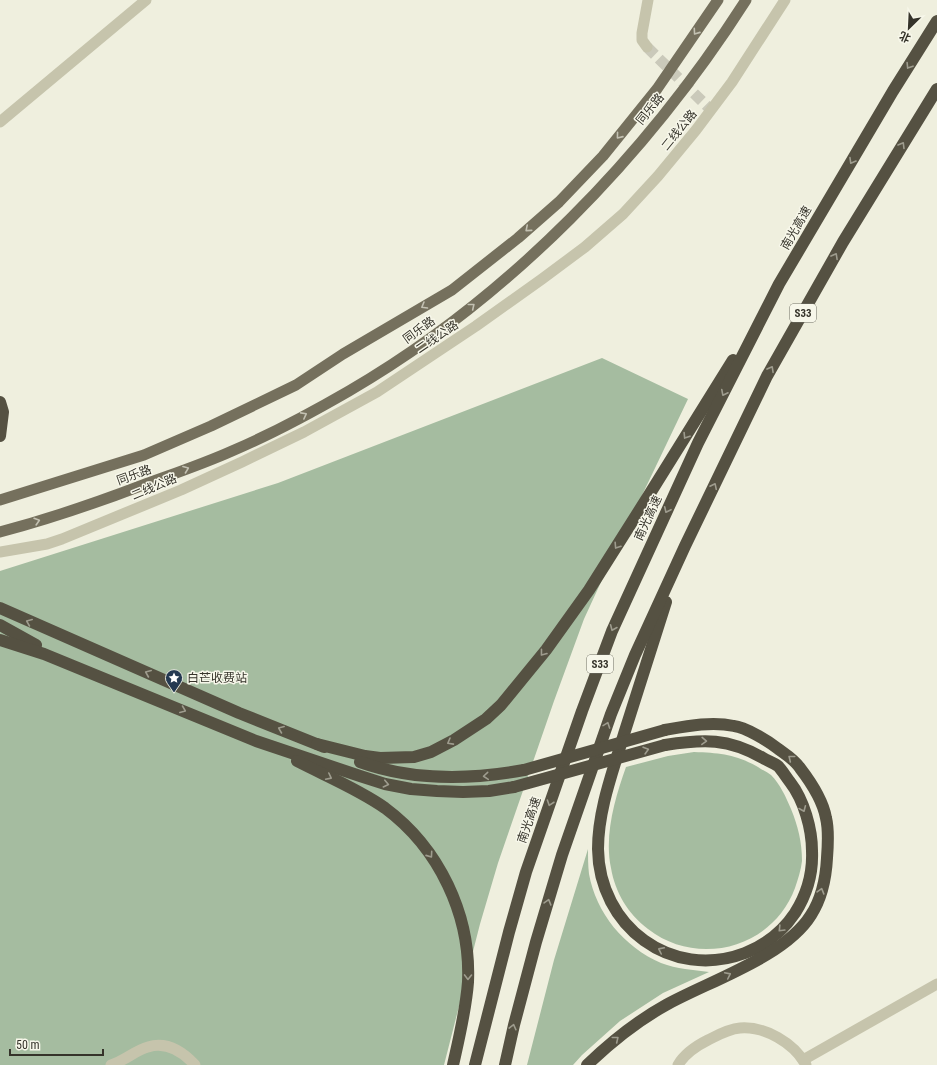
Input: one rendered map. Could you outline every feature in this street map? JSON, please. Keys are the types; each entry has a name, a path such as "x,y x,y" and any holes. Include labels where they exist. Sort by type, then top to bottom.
{"highway":[{"name":"南光高速","path":"475,1065 526,872 579,718 612,631 698,443 779,284 893,91 937,21"},
{"name":"S33","path":"505,1065 536,942 562,856 611,714 632,662 685,546 768,376 843,242 937,89"},
{"path":"317,744 365,756 380,758 414,757 431,752 454,740 486,719 501,705 546,650 589,590 779,284"},
{"path":"0,402 3,412 0,436"},
{"path":"0,640 44,654 256,740 360,776 411,789 463,792 489,791 514,787 665,745 693,741 722,742 750,750 778,766 794,787 807,818 812,837 813,863 809,882 802,902 790,920 775,935 756,949 734,957 711,960 682,958 650,945 632,931 618,914 605,891 599,869 599,835 602,811 610,780 685,546"},
{"path":"0,608 239,713 341,755 392,771 445,777 498,775 524,770 665,730 699,724 735,726 767,740 795,761 813,785 826,818 828,839 826,874 820,896 811,915 797,933 779,947 754,962 690,992 648,1016 620,1036 587,1065"},
{"path":"0,625 82,669"},
{"path":"256,740 369,797 385,808 415,835 439,867 458,909 466,941 468,961 466,1001 453,1065"}],"main road":[{"name":"同乐路","path":"0,500 144,455 211,426 296,385 342,354 452,290 518,238 560,202 603,156 657,89 718,0"},
{"name":"同乐路","path":"0,532 76,510 232,451 281,428 349,391 404,356 453,321 508,277 559,229 618,169 690,81 746,0"}],"street":[{"path":"0,122 146,0"},
{"path":"647,47 642,40 642,33 648,0"},
{"name":"二线公路","path":"0,552 48,544 62,539 181,490 242,462 304,432 377,392 476,326 585,247 623,214 658,176 700,125 732,82 785,0"},
{"path":"678,1065 691,1050 724,1033 739,1028 754,1029 769,1033 794,1049 804,1062 937,984"},
{"path":"111,1065 120,1062 148,1047 163,1045 178,1049 195,1065"}],"green space":[{"path":"602,358 688,399 584,619 498,863 480,924 444,1065 0,1065 0,571 278,483"},
{"path":"694,752 720,754 742,759 771,775 785,795 791,809 798,828 801,847 802,864 795,888 784,909 770,925 752,938 732,946 711,949 689,947 668,941 648,929 634,917 619,894 613,877 609,855 612,817 618,791 626,767 668,756"},
{"path":"588,849 589,874 598,902 605,915 624,938 635,948 661,963 679,968 709,972 663,993 620,1021 573,1065 527,1065 554,960"}],"tunnel":[{"path":"647,47 711,110"}],"place":[{"name":"白芒收费站","path":"174,693"}]}
